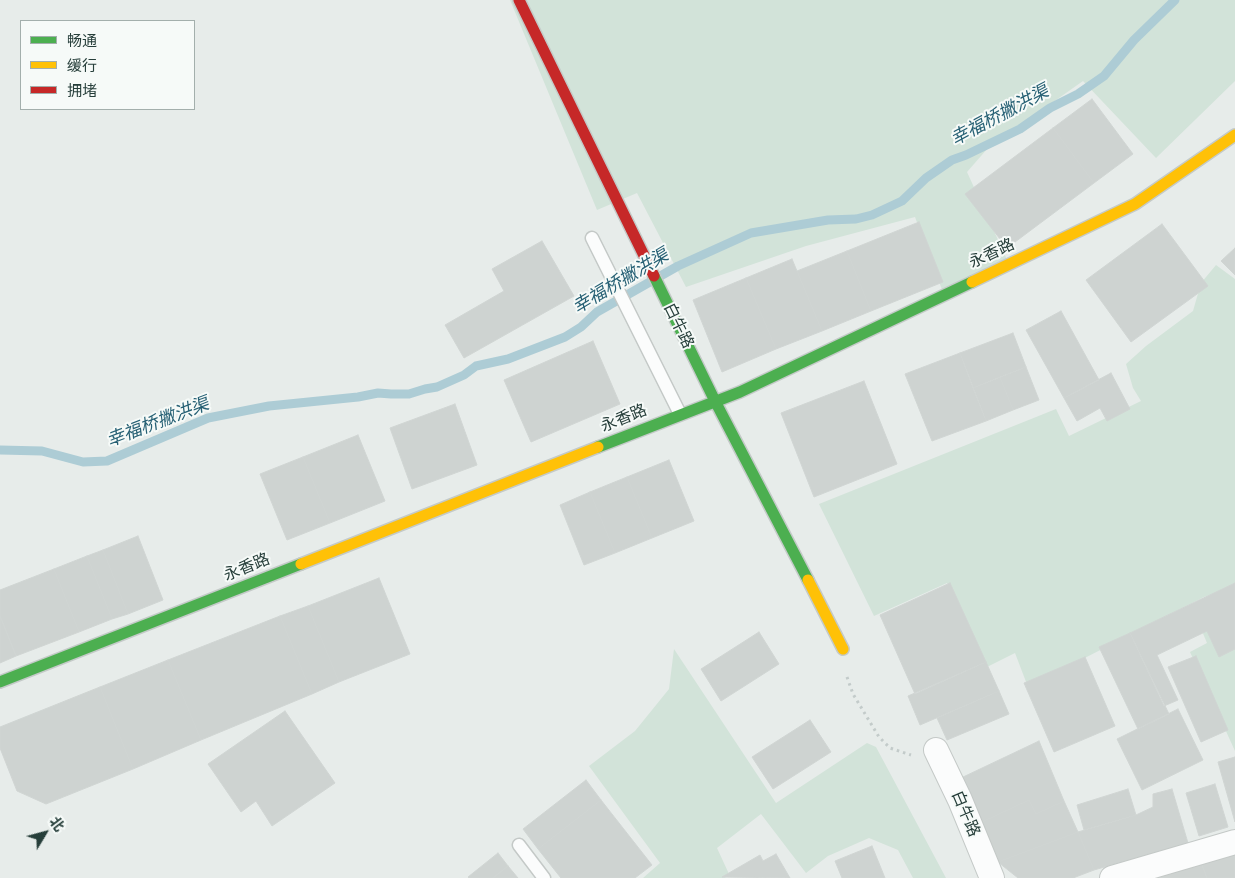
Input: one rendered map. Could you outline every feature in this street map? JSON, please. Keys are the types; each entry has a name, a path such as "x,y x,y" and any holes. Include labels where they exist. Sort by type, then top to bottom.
{"main road":[{"name":"白牛路","path":"519,0 715,401 843,649"},
{"name":"永香路","path":"0,682 749,388 1135,204 1235,135"}],"street":[{"name":"白牛路","path":"936,750 960,800 992,878"},
{"path":"1112,878 1235,842"}],"lane":[{"path":"592,238 680,414"},
{"path":"519,845 544,878"}],"path":[{"path":"843,649 844,668 848,682 879,737 890,748 915,756 936,750"}],"green space":[{"path":"510,0 1235,0 1235,81 1156,158 1083,81 988,148 967,172 1009,264 944,295 915,217 806,246 686,287 637,193 597,210"},
{"path":"1216,265 1235,279 1235,587 1204,597 1028,687 1015,653 987,667 947,583 874,616 819,504 1056,409 1069,436 1141,401 1133,388 1126,364 1146,346 1193,311 1201,283"},
{"path":"1199,624 1235,645 1235,751 1190,652 1207,643"},
{"path":"674,649 776,803 867,743 876,747 946,878 913,878 898,850 869,838 828,856 806,873 761,814 717,848 729,874 725,878 643,878 660,863 589,766 635,731 669,689"}],"building":[{"path":"1092,99 1133,154 1094,183 1053,128"},
{"path":"1053,128 1094,183 1007,248 965,194"},
{"path":"919,222 943,282 871,311 847,251"},
{"path":"1162,224 1208,286 1131,342 1086,280"},
{"path":"542,241 574,296 464,358 445,325 504,291 492,269"},
{"path":"1235,248 1235,275 1221,261"},
{"path":"847,251 871,311 822,331 797,271"},
{"path":"792,259 822,331 776,349 746,278"},
{"path":"746,278 776,349 722,372 693,300"},
{"path":"1061,311 1099,380 1064,398 1026,330"},
{"path":"1013,333 1026,367 973,388 960,353"},
{"path":"593,341 620,404 531,442 504,380"},
{"path":"960,353 986,421 932,441 905,374"},
{"path":"1026,367 1039,400 1013,410 1000,377"},
{"path":"1111,373 1130,409 1107,421 1100,408 1077,421 1064,398"},
{"path":"1000,377 1013,410 986,421 973,388"},
{"path":"864,381 897,464 814,497 781,413"},
{"path":"455,404 477,465 412,489 390,428"},
{"path":"358,435 385,501 330,523 303,457"},
{"path":"303,457 330,523 287,540 260,474"},
{"path":"669,460 694,521 652,538 627,477"},
{"path":"627,477 652,538 615,553 590,492"},
{"path":"590,492 615,553 584,565 560,505"},
{"path":"138,536 163,600 128,614 103,550"},
{"path":"103,550 128,614 112,619 87,556"},
{"path":"87,556 112,619 79,632 54,569"},
{"path":"54,569 79,632 16,656 0,616 0,590"},
{"path":"379,578 410,654 339,682 308,606"},
{"path":"950,583 986,662 915,694 880,615"},
{"path":"1235,583 1235,649 1219,657 1207,631 1157,655 1178,700 1164,706 1130,633"},
{"path":"308,606 339,682 312,694 280,616"},
{"path":"0,616 16,656 0,663"},
{"path":"280,616 312,694 201,740 168,660"},
{"path":"759,632 779,664 721,701 701,669"},
{"path":"1130,633 1169,714 1138,729 1099,647"},
{"path":"1196,656 1228,730 1201,742 1168,667"},
{"path":"1085,657 1115,726 1054,752 1024,683"},
{"path":"168,660 201,740 133,769 100,687"},
{"path":"986,662 999,691 920,725 908,696"},
{"path":"100,687 133,769 46,804 17,791 0,748 0,727"},
{"path":"999,691 1009,714 947,740 937,718"},
{"path":"1178,709 1203,760 1142,790 1117,739"},
{"path":"285,711 335,783 272,826 256,801 241,812 208,764"},
{"path":"810,720 831,752 773,789 752,757"},
{"path":"1039,741 1064,801 1036,814 1029,800 982,822 961,778"},
{"path":"1235,757 1235,822 1218,762"},
{"path":"586,780 601,800 538,849 523,829"},
{"path":"1215,784 1228,827 1199,836 1186,793"},
{"path":"1128,789 1136,815 1084,830 1077,805"},
{"path":"1172,789 1188,843 1094,870 1078,832 1136,815 1153,807 1153,794"},
{"path":"601,800 652,865 635,878 561,878 538,849"},
{"path":"1029,800 1036,814 1064,801 1078,832 998,862 982,822"},
{"path":"1078,832 1094,870 1073,878 1018,878 998,862"},
{"path":"872,846 885,878 842,878 835,861"},
{"path":"1235,851 1235,878 1207,878 1201,862"},
{"path":"498,853 508,866 493,878 468,877"},
{"path":"776,854 790,878 722,877 760,855 763,861"},
{"path":"1201,862 1207,878 1158,878"},
{"path":"508,866 518,878 493,878"}],"waterway":[{"name":"幸福桥撇洪渠","path":"0,450 42,451 83,462 107,461 208,418 269,406 358,397 378,393 409,394 437,387 464,375 476,366 508,359 565,337 581,327 597,312 678,266 751,233 828,220 856,219 872,215 902,201 926,178 952,160 1020,129 1050,108 1078,94 1104,76 1134,40 1175,0"}],"traffic: fast":[{"path":"654,276 715,401 808,580"},
{"path":"598,447 740,392 972,282"},
{"path":"0,682 301,564"}],"traffic: slow":[{"path":"972,282 1135,204 1235,135"},
{"path":"301,564 598,447"},
{"path":"808,580 843,649"}],"traffic: jam":[{"path":"519,0 654,276"}]}
